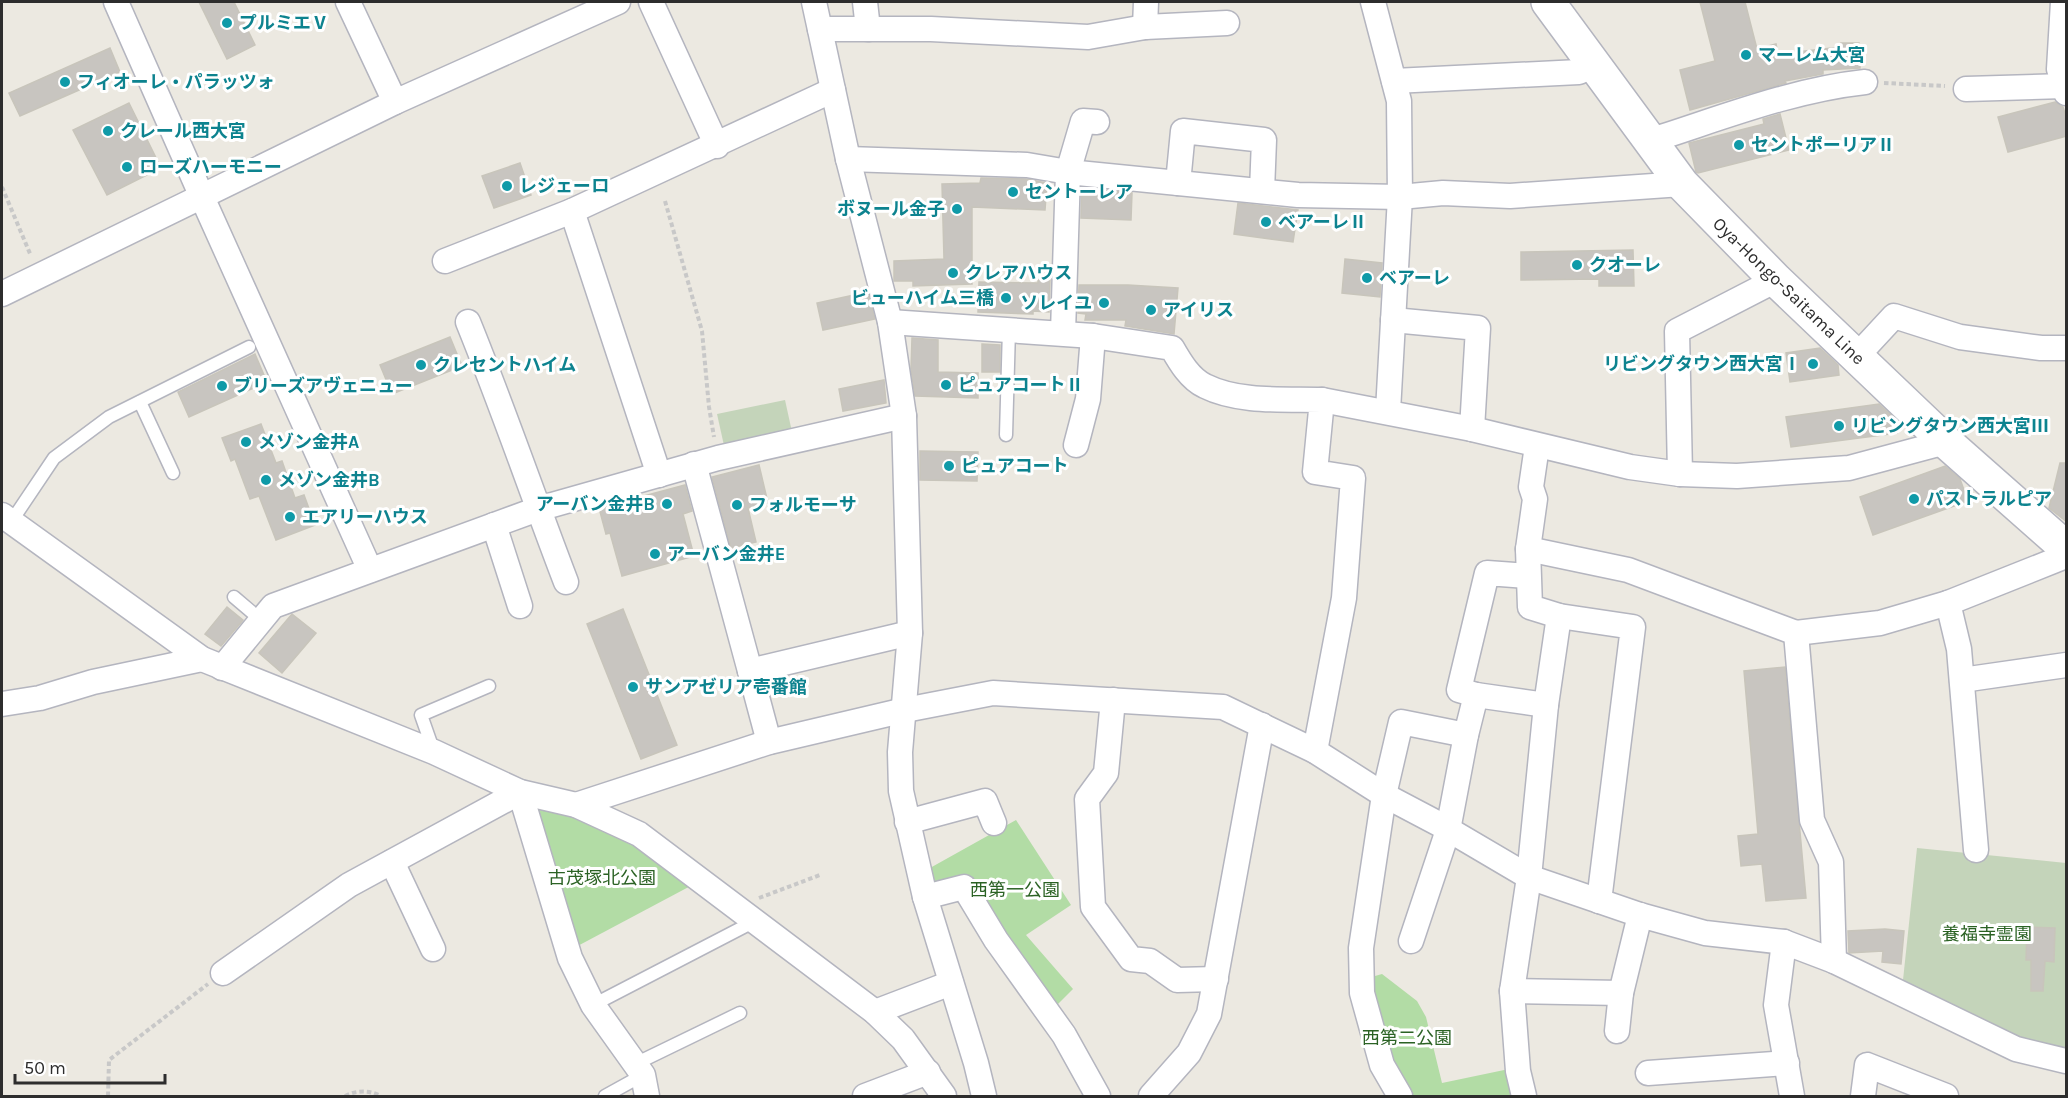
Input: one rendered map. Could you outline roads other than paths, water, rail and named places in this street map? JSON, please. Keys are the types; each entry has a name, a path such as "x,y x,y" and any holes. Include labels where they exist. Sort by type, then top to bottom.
{"main road":[{"name":"Oya-Hongo-Saitama Line","path":"1548,2 1682,184 1776,280 1856,357 1946,442 2067,548"}],"street":[{"path":"116,2 370,570"},
{"path":"348,2 395,102"},
{"path":"2,294 395,102 618,2"},
{"path":"651,2 717,146"},
{"path":"814,2 848,159 890,322 904,416 910,633 900,752 901,790 925,897 984,1096"},
{"path":"865,2 868,29"},
{"path":"1145,27 1146,2"},
{"path":"1373,2 1399,101 1400,197 1388,411"},
{"path":"1966,89 2065,90 2059,69 2062,2"},
{"path":"820,29 931,29 1088,37 1145,27 1227,23"},
{"path":"1394,81 1579,72 1594,66"},
{"path":"1649,141 1789,97 1836,85 1865,82"},
{"path":"445,261 572,211 717,146 833,90"},
{"path":"1063,333 1068,172 1083,121 1097,122"},
{"path":"1178,183 1183,131 1264,140 1262,191"},
{"path":"848,159 1027,165 1068,172 1298,195 1400,197 1443,193 1510,196 1682,184"},
{"path":"572,211 659,475"},
{"path":"1680,474 1677,332 1776,280"},
{"path":"1856,357 1894,316 1960,337 2041,348 2067,348"},
{"path":"1393,320 1478,328 1472,429"},
{"path":"468,322 502,404 566,582"},
{"path":"890,322 1063,333 1172,348 1185,369 1205,386 1245,398 1322,400 1388,411 1630,467 1680,474 1737,476 1849,468 1946,442"},
{"path":"1076,445 1088,399 1093,336"},
{"path":"1315,751 1344,598 1353,478 1315,472 1322,400"},
{"path":"2,704 40,698 93,682 212,664 261,620 273,606 538,509 694,464 904,416"},
{"path":"1538,446 1531,487 1535,499 1528,549 1530,607 1560,616 1633,627 1599,901"},
{"path":"694,464 769,742"},
{"path":"6,519 212,664 434,752 520,792 576,805 639,834 875,1012 903,1039 944,1096"},
{"path":"494,525 520,606"},
{"path":"1528,549 1628,570 1796,633 1880,623 1948,603 2067,556"},
{"path":"1528,576 1487,573 1459,690 1476,695 1546,705"},
{"path":"1948,603 1959,649 1976,850"},
{"path":"1524,1096 1518,1071 1512,991 1529,877 1546,705 1560,616"},
{"path":"750,671 910,633"},
{"path":"1796,633 1812,820 1831,862 1834,961"},
{"path":"1962,680 2067,665"},
{"path":"576,805 769,742 904,710 993,693 1223,707 1315,751 1383,795 1529,877 1640,915 1706,933 1784,942 1834,961 2016,1050 2067,1060"},
{"path":"1412,940 1448,830 1476,695"},
{"path":"1113,700 1106,773 1087,799 1093,906 1131,959 1150,961 1177,980 1216,980"},
{"path":"1400,1096 1382,1065 1362,993 1360,948 1383,795 1401,722 1466,735"},
{"path":"1151,1096 1188,1053 1209,1014 1262,725"},
{"path":"223,973 349,885 520,792"},
{"path":"520,792 570,958 593,1005 642,1078"},
{"path":"907,822 985,801 994,823"},
{"path":"392,862 433,949"},
{"path":"925,897 964,887 996,940 1064,1035 1098,1096"},
{"path":"1617,1031 1620,993 1640,915"},
{"path":"1784,942 1776,1005 1792,1096"},
{"path":"875,1012 951,983"},
{"path":"1512,991 1620,993"},
{"path":"1648,1073 1787,1063"},
{"path":"1863,1096 1867,1065 1946,1096"},
{"path":"865,1096 928,1072"}],"lane":[{"path":"1006,435 1009,329"},
{"path":"6,519 54,458 109,417 249,347"},
{"path":"140,402 173,473"},
{"path":"234,597 261,620"},
{"path":"434,752 421,715 489,686"},
{"path":"593,1005 746,914"},
{"path":"605,1096 642,1078 740,1013"}],"place":[{"name":"プルミエⅤ","path":"227,23"},
{"name":"マーレム大宮","path":"1746,55"},
{"name":"フィオーレ・パラッツォ","path":"65,82"},
{"name":"クレール西大宮","path":"108,131"},
{"name":"セントポーリアⅡ","path":"1739,145"},
{"name":"ローズハーモニー","path":"127,167"},
{"name":"レジェーロ","path":"507,186"},
{"name":"セントーレア","path":"1013,192"},
{"name":"ボヌール金子","path":"957,209"},
{"name":"ベアーレⅡ","path":"1266,222"},
{"name":"クオーレ","path":"1577,265"},
{"name":"クレアハウス","path":"953,273"},
{"name":"ベアーレ","path":"1367,278"},
{"name":"ビューハイム三橋","path":"1006,298"},
{"name":"ソレイユ","path":"1104,303"},
{"name":"アイリス","path":"1151,310"},
{"name":"リビングタウン西大宮Ⅰ","path":"1813,364"},
{"name":"クレセントハイム","path":"421,365"},
{"name":"ピュアコートⅡ","path":"946,385"},
{"name":"ブリーズアヴェニュー","path":"222,386"},
{"name":"リビングタウン西大宮Ⅲ","path":"1839,426"},
{"name":"メゾン金井A","path":"246,442"},
{"name":"ピュアコート","path":"949,466"},
{"name":"メゾン金井B","path":"266,480"},
{"name":"パストラルピア","path":"1914,499"},
{"name":"アーバン金井B","path":"667,504"},
{"name":"フォルモーサ","path":"737,505"},
{"name":"エアリーハウス","path":"290,517"},
{"name":"アーバン金井E","path":"655,554"},
{"name":"サンアゼリア壱番館","path":"633,687"}],"park label":[{"name":"古茂塚北公園","path":"602,878"},
{"name":"西第一公園","path":"1015,890"},
{"name":"養福寺霊園","path":"1987,934"},
{"name":"西第二公園","path":"1407,1038"}]}
